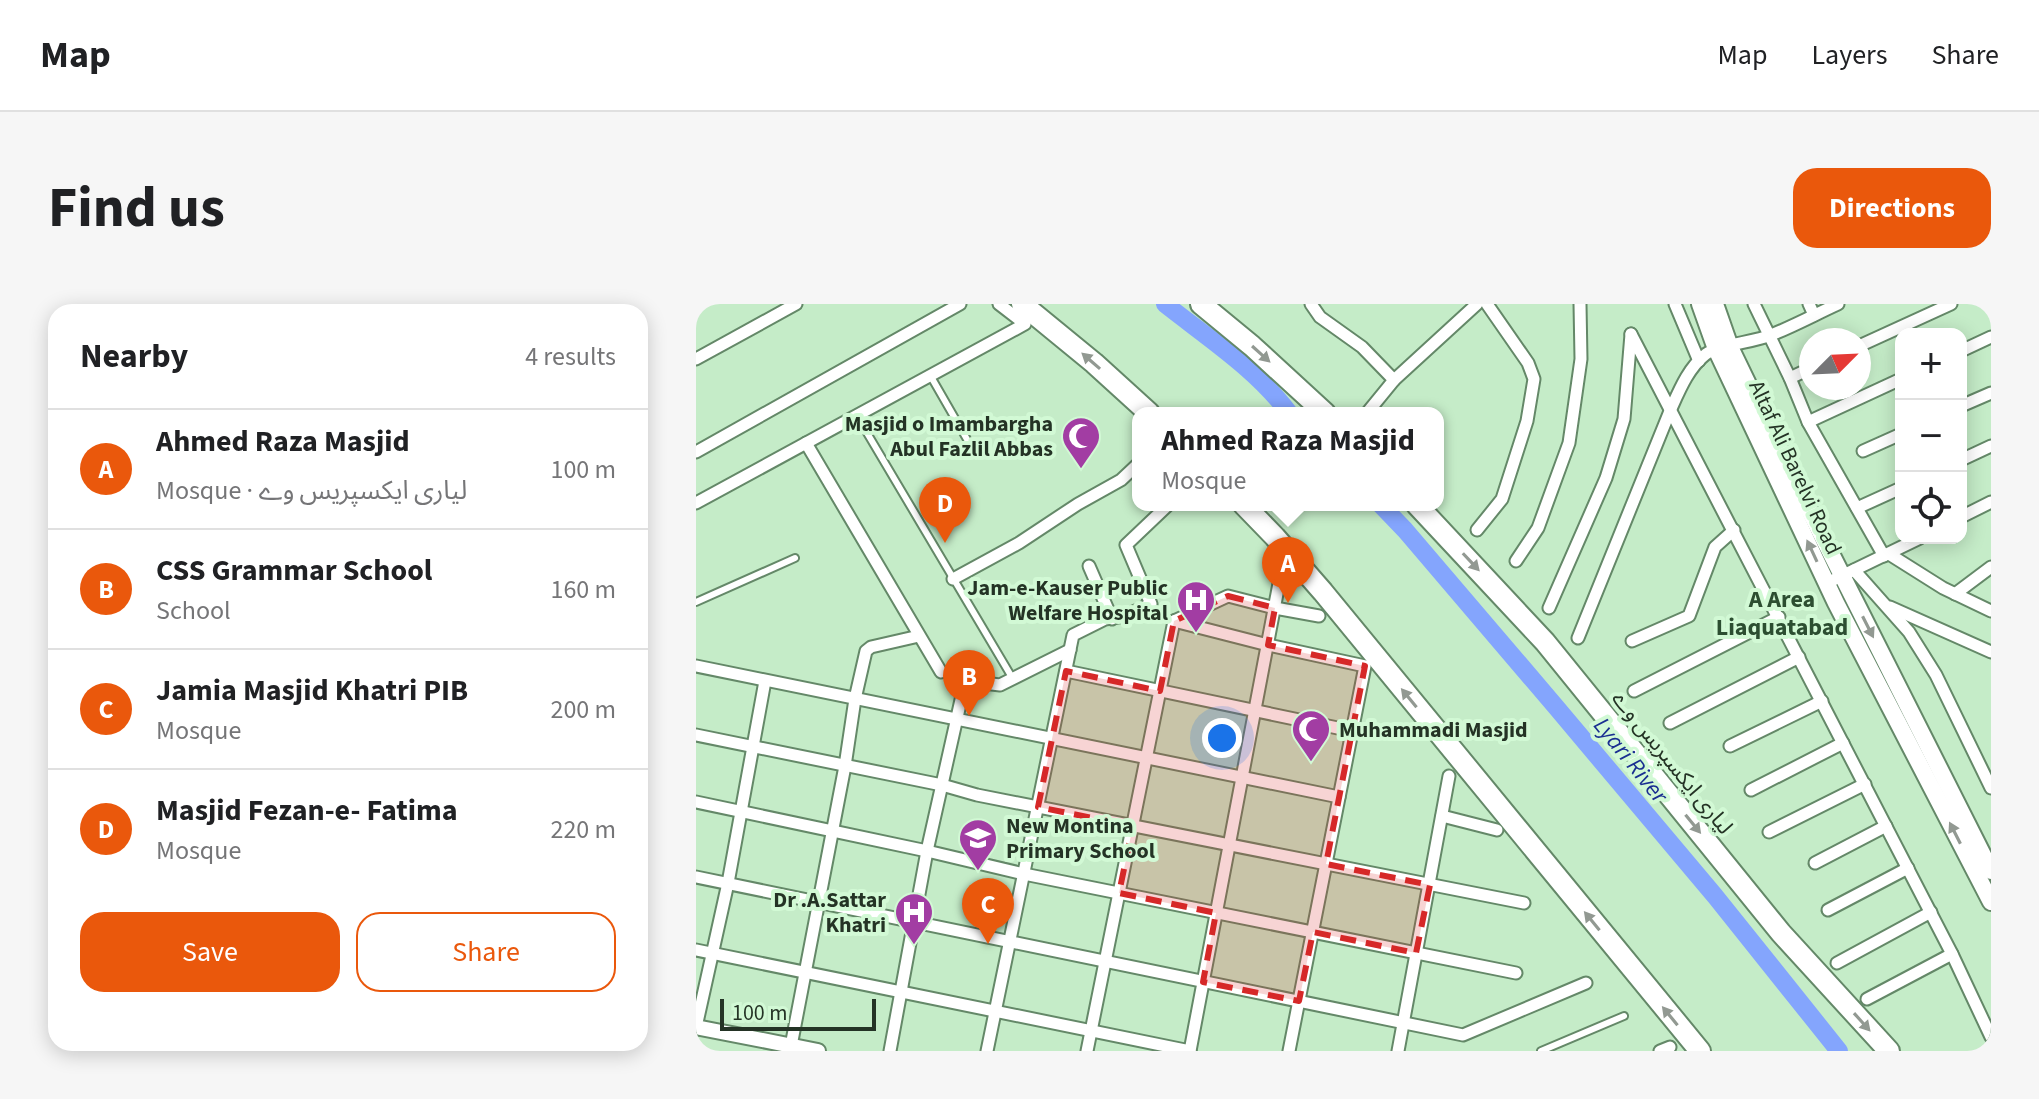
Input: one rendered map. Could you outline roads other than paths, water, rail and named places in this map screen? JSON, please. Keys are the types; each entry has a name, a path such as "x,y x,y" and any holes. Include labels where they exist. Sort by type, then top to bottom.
{"highway":[{"path":"1022,304 1142,407"},
{"path":"1201,304 1318,407"},
{"path":"1250,511 1315,583 1700,1051"},
{"name":"لیاری ایکسپریس وے","path":"1423,511 1545,642 1781,933 1889,1051"}],"main road":[{"name":"Altaf Ali Barelvi Road","path":"1700,304 1989,864"},
{"name":"Altaf Ali Barelvi Road","path":"1715,304 1723,348"},
{"name":"Altaf Ali Barelvi Road","path":"1841,576 1991,902"}],"street":[{"path":"696,359 796,304"},
{"path":"696,452 960,304"},
{"path":"697,501 1025,324 999,304"},
{"path":"1311,304 1320,317 1362,347 1394,380"},
{"path":"1372,407 1394,380 1477,304"},
{"path":"1477,530 1502,499 1527,421 1534,379 1528,363 1487,304"},
{"path":"1516,561 1538,528 1569,443 1581,359 1580,304"},
{"path":"1675,304 1699,361"},
{"path":"1754,304 1808,422 1886,555 1991,611"},
{"path":"1578,638 1670,411 1685,379 1699,361 1723,348 1770,336 1812,310 1838,304"},
{"path":"1871,341 1951,304"},
{"path":"1549,608 1606,478 1624,419 1631,334 1931,912 1991,1037"},
{"path":"1967,348 1991,337"},
{"path":"1790,378 1799,374"},
{"path":"1808,422 1895,382"},
{"path":"1967,403 1991,393"},
{"path":"1863,451 1895,437"},
{"path":"806,443 941,672"},
{"path":"1967,457 1991,446"},
{"path":"953,579 1019,543 1121,480 1132,470"},
{"path":"1857,508 1895,491"},
{"path":"1967,514 1991,502"},
{"path":"987,1051 1073,635 1105,619 1124,616 1151,604 1126,545 1162,511"},
{"path":"1632,641 1689,616 1715,547 1734,530"},
{"path":"1841,576 1908,544"},
{"path":"1089,566 1112,619"},
{"path":"1955,594 1991,567"},
{"path":"1841,576 1885,605 1991,652"},
{"path":"696,950 1190,1051 1280,578"},
{"path":"1174,621 1228,596 1319,616"},
{"path":"1885,605 1909,632 1936,675 1991,788"},
{"path":"1634,691 1779,617"},
{"path":"1174,621 1365,666 1289,1051"},
{"path":"1087,1051 1174,621"},
{"path":"791,1048 862,665 868,649 919,636"},
{"path":"890,1051 927,851 965,682 1000,685 1070,650"},
{"path":"1670,723 1799,657"},
{"path":"696,666 1339,797"},
{"path":"1066,671 1352,731"},
{"path":"765,681 728,883 696,1027 818,1051"},
{"path":"1730,746 1822,701"},
{"path":"696,735 1038,807 1524,903"},
{"path":"1751,790 1843,743"},
{"path":"1398,1051 1449,776"},
{"path":"1769,832 1865,784"},
{"path":"696,802 1024,874 1516,973"},
{"path":"1442,816 1497,830"},
{"path":"1815,863 1886,826"},
{"path":"1828,910 1908,868"},
{"path":"696,877 1463,1035 1586,983"},
{"path":"1837,963 1931,912"},
{"path":"1867,999 1952,954"}],"lane":[{"path":"930,375 976,455"},
{"path":"857,416 1013,679"},
{"path":"696,602 795,558"},
{"path":"1541,1051 1624,1016"}],"waterway":[{"name":"Lyari River","path":"1165,304 1247,368 1284,407"},
{"name":"Lyari River","path":"1387,511 1715,896 1839,1051"}],"place":[{"name":"Masjid o Imambargha Abul Fazlil Abbas","path":"1081,470"},
{"name":"Masjid Fezan-e- Fatima","path":"945,543"},
{"name":"Ahmed Raza Masjid","path":"1288,603"},
{"name":"Jam-e-Kauser Public Welfare Hospital","path":"1196,634"},
{"name":"CSS Grammar School","path":"969,716"},
{"name":"Muhammadi Masjid","path":"1311,763"},
{"name":"New Montina Primary School","path":"978,872"},
{"name":"Jamia Masjid Khatri PIB","path":"988,944"},
{"name":"Dr .A.Sattar Khatri","path":"914,946"}],"district":[{"name":"A Area Liaquatabad","path":"1782,613"}]}
